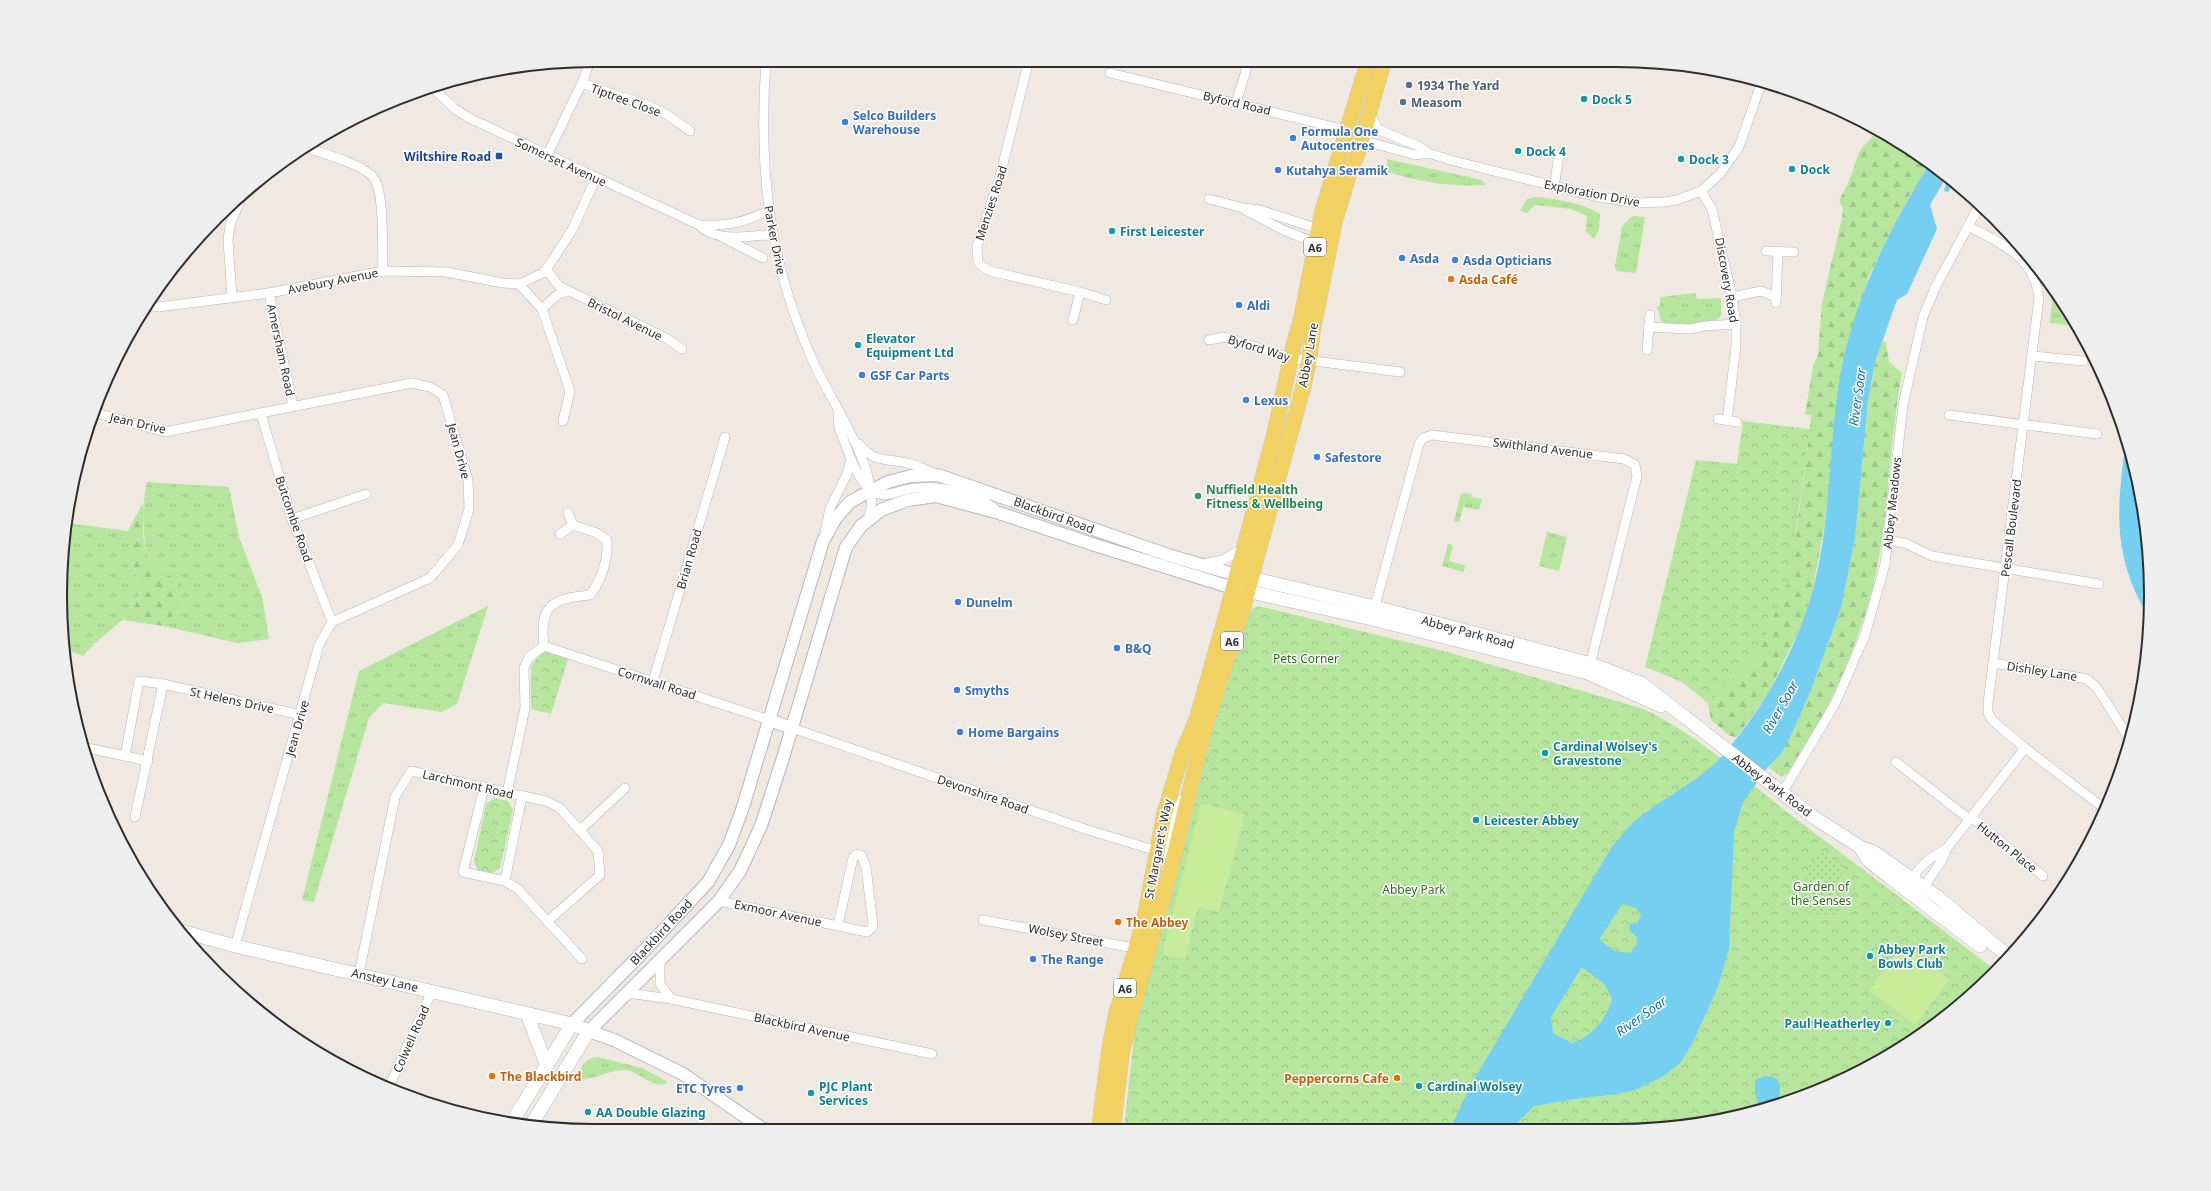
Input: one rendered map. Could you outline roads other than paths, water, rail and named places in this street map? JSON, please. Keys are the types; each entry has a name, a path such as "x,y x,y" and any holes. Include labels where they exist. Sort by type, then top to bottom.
{"main road":[{"name":"Abbey Lane","path":"1241,583 1242,549 1274,435 1291,358 1302,319 1318,236 1333,177 1344,151 1361,134 1367,67"},
{"name":"Abbey Lane","path":"1241,583 1309,362 1313,329 1329,259 1335,221 1382,67"},
{"name":"Abbey Park Road","path":"1241,583 1373,613 1590,668 1687,719 1782,793 1860,847 1874,852 1924,887 2004,953"},
{"name":"St Margaret's Way","path":"1099,1124 1108,1051 1116,1014 1143,950 1174,856 1241,583"},
{"name":"St Margaret's Way","path":"1113,1124 1122,1053 1143,950 1157,850 1171,787 1197,718 1241,583"},
{"name":"Abbey Park Road","path":"1860,847 1868,860 1998,959"},
{"name":"Anstey Lane","path":"189,933 235,946 572,1024 589,1031"},
{"path":"528,1014 547,1066"},
{"name":"Blackbird Road","path":"515,1117 572,1024"},
{"name":"Blackbird Road","path":"534,1120 589,1031"}],"street":[{"path":"547,155 582,83 588,67"},
{"name":"Parker Drive","path":"766,67 763,121 768,211 772,235 783,279 796,321 868,473 872,490 873,504 867,521"},
{"name":"Menzies Road","path":"1027,67 1000,176 977,246 976,254 978,262 990,271 1080,292 1106,300"},
{"path":"1236,103 1247,67"},
{"name":"Byford Road","path":"1110,73 1361,134"},
{"name":"Tiptree Close","path":"582,83 649,106 665,114 690,131"},
{"name":"Exploration Drive","path":"1361,134 1392,136 1418,146 1428,153 1554,187 1623,201 1651,203 1677,200 1701,191 1720,174 1739,147 1760,87"},
{"name":"Somerset Avenue","path":"437,92 455,109 469,118 699,225 707,233 723,237 764,258"},
{"name":"Exploration Drive","path":"1361,134 1415,155 1428,153"},
{"path":"312,150 362,169 373,177 380,190 383,271"},
{"path":"1554,187 1559,155"},
{"path":"546,270 572,230 596,178"},
{"name":"Discovery Road","path":"1701,191 1712,209 1732,297 1736,324 1736,346 1723,420 1737,422"},
{"path":"1209,199 1243,208 1260,210 1318,236 1329,259"},
{"path":"232,297 228,240 230,225 237,207"},
{"path":"1243,208 1277,227 1318,236"},
{"name":"Abbey Meadows","path":"1782,793 1832,710 1852,667 1865,634 1877,597 1889,540 1903,404 1922,317 1935,288 1977,210"},
{"name":"Somerset Avenue","path":"699,225 716,226 737,224 768,211"},
{"path":"1318,236 1335,221"},
{"name":"Pescall Boulevard","path":"1968,226 2013,251 2022,258"},
{"name":"Somerset Avenue","path":"723,237 772,235"},
{"path":"1766,251 1794,252"},
{"path":"1732,297 1761,291 1776,300 1778,251"},
{"name":"Avebury Avenue","path":"153,306 158,307 269,293 383,271 446,272 503,283 519,284 534,279 546,270"},
{"name":"Bristol Avenue","path":"546,270 559,286 666,338 682,349"},
{"name":"Pescall Boulevard","path":"2032,271 2039,298 1988,713 1993,721 2025,748 2101,805"},
{"path":"519,284 542,309 570,391 563,421"},
{"path":"542,309 557,294 567,290"},
{"path":"1073,320 1080,292"},
{"name":"Amersham Road","path":"269,293 293,406"},
{"path":"1647,350 1650,315"},
{"path":"1649,327 1690,329 1705,326 1736,324"},
{"name":"Byford Way","path":"1209,340 1224,337 1291,358 1309,362 1400,372"},
{"path":"2033,356 2083,362"},
{"name":"Jean Drive","path":"99,414 165,432 412,383 430,387 443,395 468,480 469,509 458,545 430,578 332,622 319,645 301,715 235,946"},
{"name":"Parker Drive","path":"837,408 839,428 851,459 864,484 872,490"},
{"name":"Butcombe Road","path":"261,414 292,519 332,622"},
{"path":"1949,415 2097,434"},
{"name":"Swithland Avenue","path":"1373,613 1419,444 1423,438 1432,435 1624,459 1635,465 1638,476 1590,668"},
{"name":"Parker Drive","path":"851,436 866,454 882,460 908,463 938,475"},
{"name":"Brian Road","path":"653,681 725,437"},
{"path":"823,541 830,508 847,474 851,459"},
{"name":"Blackbird Road","path":"572,1024 640,955 708,882 729,845 744,807 823,541 836,518 850,502 888,482 911,476 938,475 1198,565 1241,583"},
{"name":"Blackbird Road","path":"872,490 879,494 886,494 909,489 931,487 946,489 990,504 999,513"},
{"path":"292,519 366,494"},
{"name":"Blackbird Road","path":"589,1031 719,901 740,871 761,826 846,546 867,521 881,510 900,502 936,496 999,513 1055,532 1241,583"},
{"path":"507,793 525,708 524,668 529,657 544,646 542,628 546,611 558,600 590,595 597,585 608,554 607,540 597,533 573,525 568,513"},
{"path":"1055,532 1060,518"},
{"path":"560,534 573,525"},
{"path":"1889,540 1907,544 1932,556 2099,584"},
{"path":"1198,565 1223,560 1242,549"},
{"name":"Cornwall Road","path":"544,646 769,720"},
{"name":"Dishley Lane","path":"1993,663 2087,679 2097,688 2126,733"},
{"name":"St Helens Drive","path":"125,756 139,681 163,684 301,715"},
{"path":"135,817 163,684"},
{"path":"769,720 792,728"},
{"name":"Devonshire Road","path":"792,728 1088,830 1174,856"},
{"path":"90,748 148,761"},
{"path":"1911,893 1924,887 1942,860 1947,848 2025,748"},
{"name":"Hutton Place","path":"1896,762 2043,876"},
{"name":"Larchmont Road","path":"359,974 395,796 411,771 546,801 560,808 598,850 600,875 548,921"},
{"path":"1157,850 1165,846 1180,803 1194,778"},
{"path":"484,788 463,872 505,882 518,889 582,959"},
{"path":"580,830 625,788"},
{"path":"505,882 522,796"},
{"path":"1911,893 1913,879 1929,858 1947,848"},
{"name":"Exmoor Avenue","path":"719,901 838,926 867,932 872,930 873,925 866,867 861,855 857,854 853,858 838,926"},
{"name":"Wolsey Street","path":"983,920 1143,950"},
{"path":"660,960 660,984 672,999"},
{"name":"Colwell Road","path":"391,1083 432,991"},
{"name":"Blackbird Avenue","path":"627,993 672,999 932,1054"},
{"path":"589,1031 621,1043 683,1074 757,1124"}],"water":[{"name":"River Soar","path":"1927,169 1944,181 1930,205 1937,229 1907,294 1897,300 1875,362 1868,401 1855,539 1841,608 1811,690 1782,753 1768,767 1743,802 1734,831 1729,948 1718,987 1692,1044 1680,1063 1664,1076 1635,1090 1534,1106 1516,1124 1452,1124 1472,1083 1613,845 1636,820 1657,804 1694,780 1718,761 1734,742 1758,708 1783,666 1805,615 1819,562 1827,508 1837,398 1847,343 1855,316 1876,263 1901,212","holes":["1622,904 1636,908 1641,916 1638,922 1629,924 1630,932 1636,936 1637,944 1630,953 1615,951 1599,940","1582,967 1605,985 1612,999 1606,1014 1592,1032 1580,1040 1572,1043 1553,1033 1551,1017"]},
{"path":"1946,183 1951,187 1948,192 1944,191"},
{"path":"2124,453 2134,492 2139,527 2143,561 2144,607 2128,573 2123,552 2119,509"},
{"path":"1765,1076 1776,1078 1780,1084 1779,1098 1757,1104 1755,1093 1755,1080"}],"place":[{"name":"1934 The Yard","path":"1409,85"},
{"name":"Dock 5","path":"1584,99"},
{"name":"Measom","path":"1403,102"},
{"name":"Selco Builders Warehouse","path":"845,122"},
{"name":"Formula One Autocentres","path":"1293,138"},
{"name":"Dock 4","path":"1518,151"},
{"name":"Wiltshire Road","path":"499,156"},
{"name":"Dock 3","path":"1681,159"},
{"name":"Dock","path":"1792,169"},
{"name":"Kutahya Seramik","path":"1278,170"},
{"name":"First Leicester","path":"1112,231"},
{"name":"Asda","path":"1402,258"},
{"name":"Asda Opticians","path":"1455,260"},
{"name":"Asda Café","path":"1451,279"},
{"name":"Aldi","path":"1239,305"},
{"name":"Elevator Equipment Ltd","path":"858,345"},
{"name":"GSF Car Parts","path":"862,375"},
{"name":"Lexus","path":"1246,400"},
{"name":"Safestore","path":"1317,457"},
{"name":"Nuffield Health Fitness & Wellbeing","path":"1198,496"},
{"name":"Dunelm","path":"958,602"},
{"name":"B&Q","path":"1117,648"},
{"name":"Smyths","path":"957,690"},
{"name":"Home Bargains","path":"960,732"},
{"name":"Cardinal Wolsey's Gravestone","path":"1545,753"},
{"name":"Leicester Abbey","path":"1476,820"},
{"name":"The Abbey","path":"1118,922"},
{"name":"Abbey Park Bowls Club","path":"1870,956"},
{"name":"The Range","path":"1033,959"},
{"name":"Paul Heatherley","path":"1888,1023"},
{"name":"The Blackbird","path":"492,1076"},
{"name":"Peppercorns Cafe","path":"1397,1078"},
{"name":"Cardinal Wolsey","path":"1419,1086"},
{"name":"ETC Tyres","path":"740,1088"},
{"name":"PJC Plant Services","path":"811,1093"},
{"name":"AA Double Glazing","path":"588,1112"}],"park label":[{"name":"Pets Corner","path":"1306,658"},
{"name":"Abbey Park","path":"1414,889"},
{"name":"Garden of the Senses","path":"1821,893"}]}
